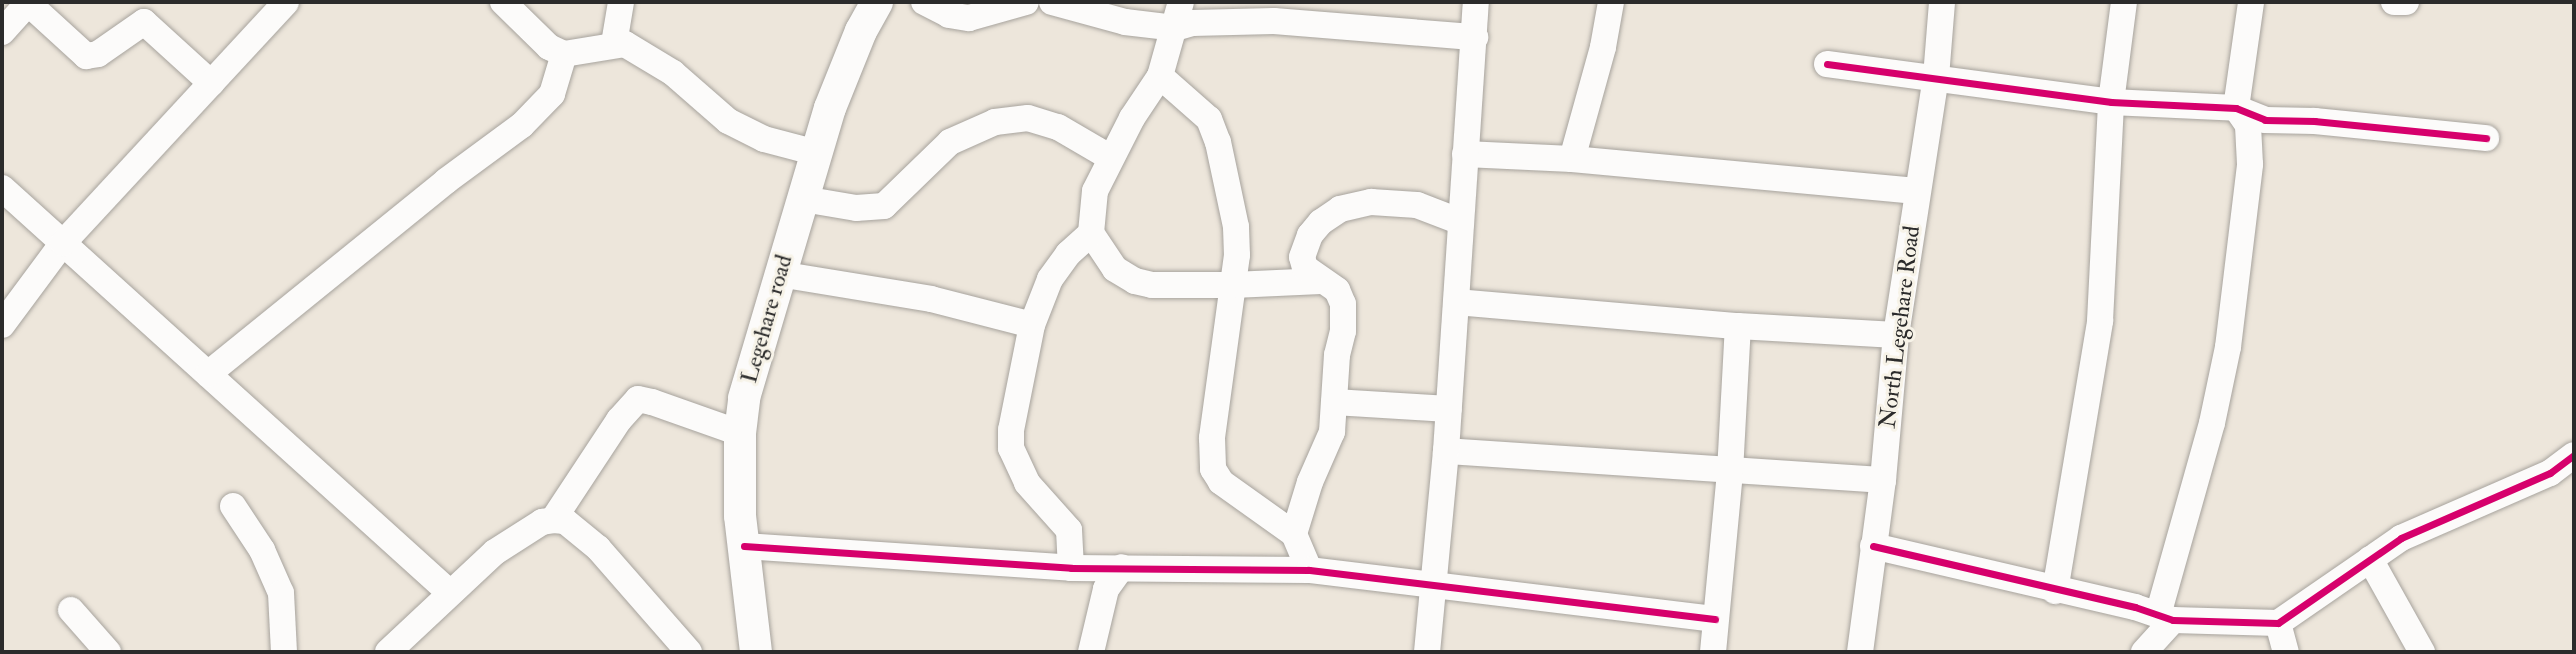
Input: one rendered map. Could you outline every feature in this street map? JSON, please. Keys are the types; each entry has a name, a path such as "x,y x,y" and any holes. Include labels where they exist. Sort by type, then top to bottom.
{"main road":[{"name":"Legehare road","path":"756,652 744,546 740,433 744,398 830,108 861,31 877,2"}],"street":[{"path":"2,32 28,2 86,55 98,54 144,22 211,83"},
{"path":"2,325 63,243 286,2"},
{"path":"503,2 549,47 564,54 625,44 673,73 727,121 764,139 817,153"},
{"path":"614,44 621,2"},
{"path":"924,2 949,15 969,18 1026,2"},
{"path":"1053,2 1125,22 1175,28 1192,23 1274,21 1475,37"},
{"path":"1181,2 1160,76 1132,118 1095,191 1091,233 1115,269 1135,281 1152,285 1321,281"},
{"path":"1427,652 1446,451 1476,2"},
{"path":"1572,159 1603,47 1611,2"},
{"name":"North Legehare Road","path":"1860,652 1883,480 1895,335 1936,77 1942,2"},
{"path":"2055,590 2100,321 2111,102 2124,2"},
{"path":"2144,652 2165,617 2228,347 2250,164 2248,125 2236,108 2251,2"},
{"path":"2394,2 2406,2"},
{"path":"208,374 446,181 522,125 552,94 564,54"},
{"path":"1827,64 2111,102 2236,108 2265,120 2315,121 2486,138"},
{"path":"1160,76 1209,119 1218,142 1236,227 1233,285 1212,438 1213,469 1220,482 1294,534 1309,569"},
{"path":"803,199 856,208 884,205 950,142 995,122 1017,119 1041,119 1111,158"},
{"path":"1465,154 1572,159 1917,191"},
{"path":"2,188 450,593"},
{"path":"1294,534 1310,482 1332,432 1337,355 1343,331 1343,304 1337,290 1306,268 1302,257 1310,235 1321,222 1340,209 1371,202 1417,205 1461,222"},
{"path":"1071,568 1069,530 1027,483 1012,448 1011,430 1032,325 1050,279 1068,254 1091,233"},
{"path":"779,274 931,299 1032,325"},
{"path":"1457,302 1738,326 1895,335"},
{"path":"1713,652 1730,472 1738,326"},
{"path":"553,520 619,420 638,399 740,433"},
{"path":"1334,402 1449,410"},
{"path":"1446,451 1730,472 1883,480"},
{"path":"1873,546 2165,617 2278,623 2401,538 2550,473 2574,455"},
{"path":"233,506 262,550 281,593 284,652"},
{"path":"388,652 495,552 542,522 553,520 565,521 598,548 689,652"},
{"path":"744,546 1071,568 1309,569 1715,619"},
{"path":"2370,558 2422,652"},
{"path":"1091,652 1106,589 1122,567"},
{"path":"71,610 108,652"},
{"path":"2278,623 2286,652"}],"cycle path":[{"path":"1827,64 2111,102 2236,108 2265,120 2315,121 2486,138"},
{"path":"1873,546 2135,607 2173,620 2278,623 2401,538 2550,473 2574,455"},
{"path":"744,546 1071,568 1309,570 1715,619"}]}
